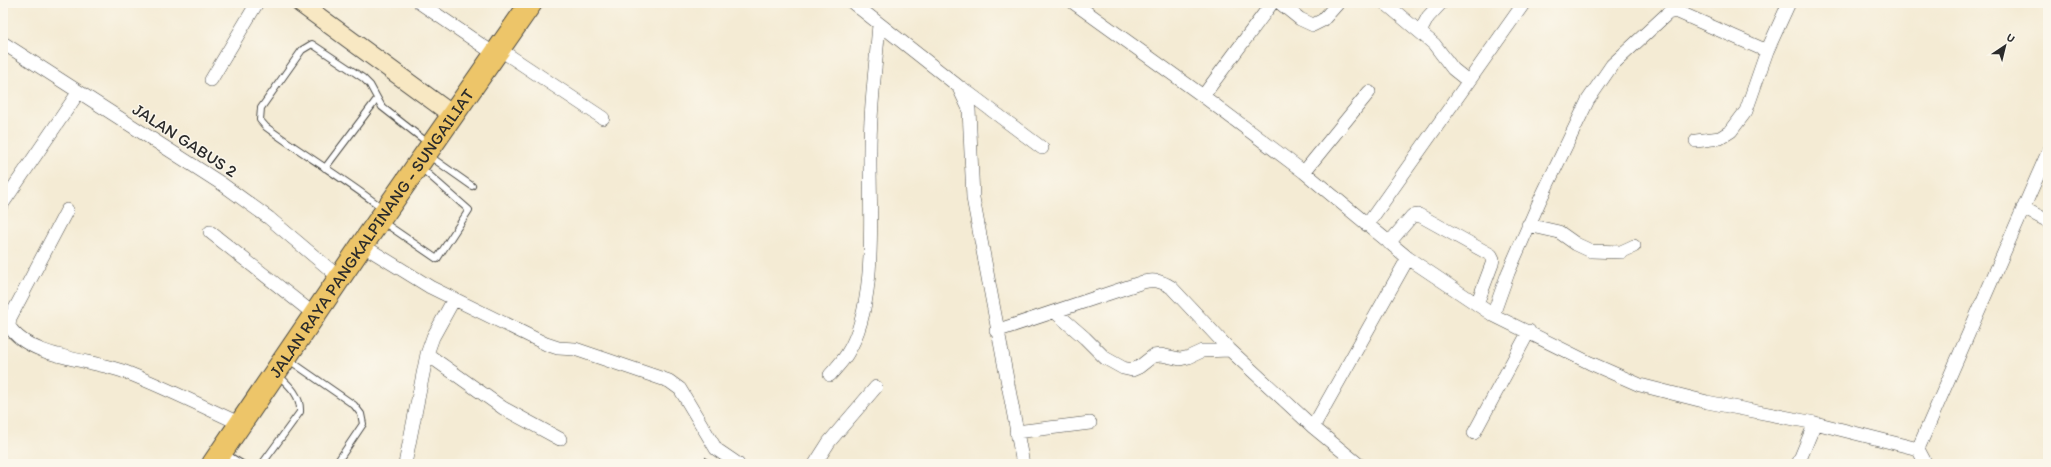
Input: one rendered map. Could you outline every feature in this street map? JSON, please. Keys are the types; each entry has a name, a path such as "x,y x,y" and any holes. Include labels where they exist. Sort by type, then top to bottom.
{"highway":[{"name":"JALAN RAYA PANGKALPINANG - SUNGAILIAT","path":"217,458 362,245 454,116 531,3"}],"street":[{"path":"211,80 257,3"},
{"path":"300,3 454,116"},
{"path":"420,3 603,118"},
{"path":"852,3 958,86 1042,148"},
{"path":"1074,3 1203,96 1304,172 1408,258 1493,315 1529,331 1590,363 1640,384 1707,402 1815,423 1918,449 1926,464"},
{"path":"1203,96 1272,3"},
{"path":"1280,3 1300,19 1313,25 1323,20 1338,3"},
{"path":"1385,3 1434,44 1454,68 1468,81"},
{"path":"1420,32 1428,17 1441,3"},
{"path":"1367,225 1524,3"},
{"path":"1696,141 1720,138 1731,131 1746,111 1767,51 1789,3"},
{"path":"1493,315 1528,225 1575,125 1600,81 1627,49 1672,11 1680,12 1767,51"},
{"path":"830,375 847,354 854,341 866,298 870,263 870,130 880,24"},
{"name":"JALAN GABUS 2","path":"3,44 222,184 269,218 340,278"},
{"path":"958,86 969,109 972,193 996,331 1022,464"},
{"path":"1304,172 1369,92"},
{"path":"3,203 78,93"},
{"path":"1918,449 2048,152"},
{"path":"2024,208 2048,221"},
{"path":"67,210 10,318 9,326 13,333 21,339 51,353 71,359 106,365 128,373 241,424"},
{"path":"1389,243 1412,216 1419,215 1486,251 1493,259 1477,304"},
{"path":"1528,225 1559,232 1576,244 1591,251 1621,252 1634,246"},
{"path":"210,232 315,316"},
{"path":"362,245 411,276 454,299 552,347 575,349 669,381 680,390 716,449 738,464"},
{"path":"1313,427 1408,258"},
{"path":"996,331 1144,282 1157,280 1171,287 1230,350 1313,427 1358,464"},
{"path":"404,464 427,354 433,337 454,299"},
{"path":"1055,312 1105,358 1132,370 1139,367 1153,356 1160,354 1180,359 1202,351 1230,350"},
{"path":"1474,433 1529,331"},
{"path":"427,354 503,408 560,439"},
{"path":"815,464 829,442 876,387"},
{"path":"1016,432 1090,423"},
{"path":"1798,464 1815,423"}],"lane":[{"path":"308,45 316,45 362,78 370,86 382,106 426,156 469,210 437,259 384,216 350,184 266,127 260,120 260,108 302,50 308,45"},
{"path":"325,168 377,99"},
{"path":"426,156 472,186"},
{"path":"262,464 300,412 300,405 297,396 281,365"},
{"path":"281,365 354,405 361,414 363,424 336,464"},
{"path":"217,458 242,464"}]}
